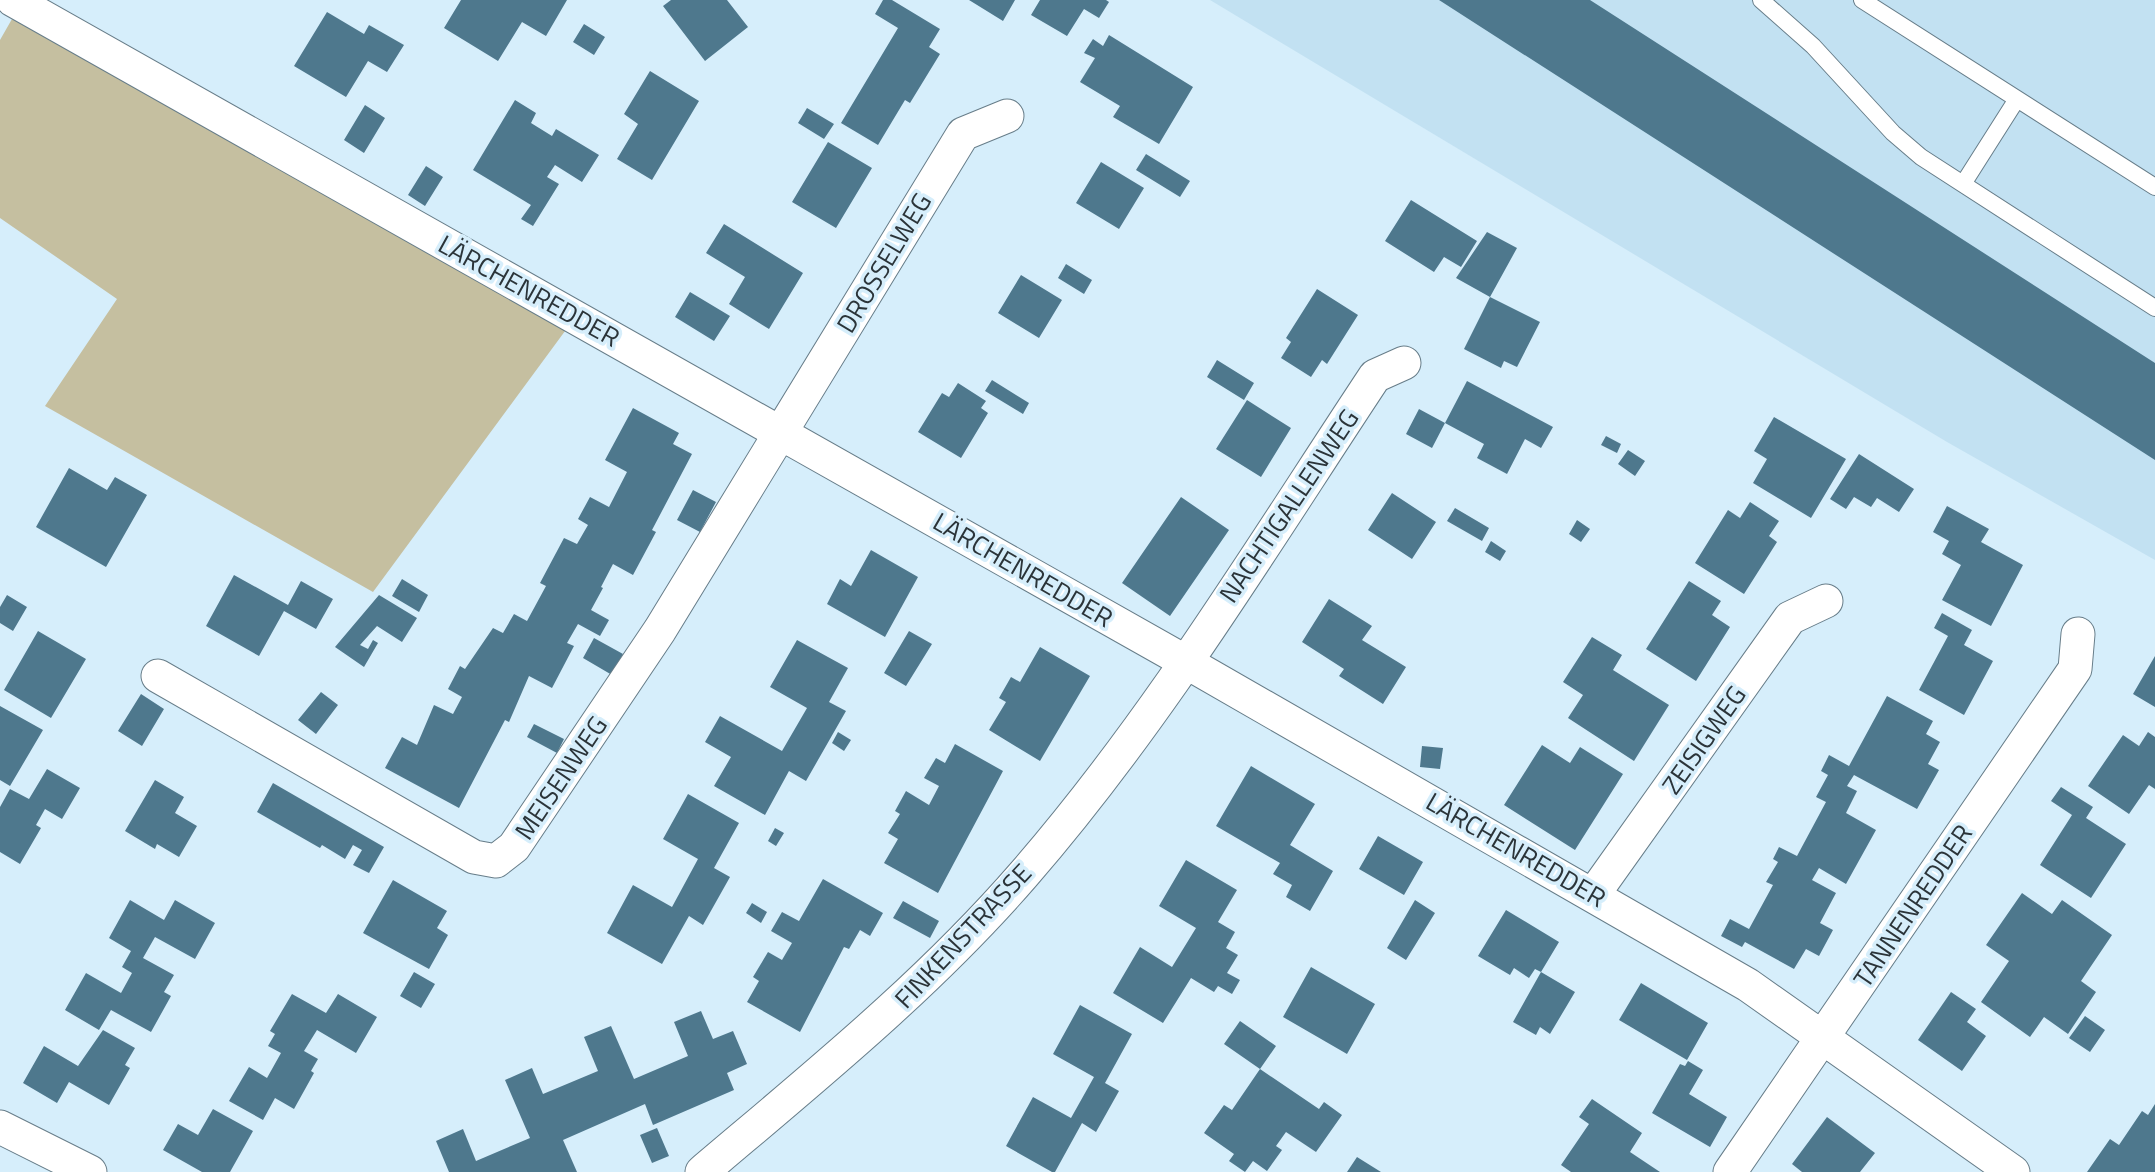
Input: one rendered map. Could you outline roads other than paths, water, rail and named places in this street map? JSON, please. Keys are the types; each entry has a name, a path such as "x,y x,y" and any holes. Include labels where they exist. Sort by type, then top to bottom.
{"street":[{"name":"LÄRCHENREDDER","path":"13,0 1186,662 1748,985 1824,1036 2013,1172"},
{"name":"DROSSELWEG","path":"781,433 963,134 1007,116"},
{"name":"NACHTIGALLENWEG","path":"1186,662 1375,376 1404,363"},
{"name":"MEISENWEG","path":"158,676 474,857 496,861 514,848 660,630 781,433"},
{"name":"ZEISIGWEG","path":"1594,895 1790,618 1826,601"},
{"name":"TANNENREDDER","path":"1730,1172 2075,669 2078,634"},
{"name":"FINKENSTRASSE","path":"702,1172 897,1007 1015,884 1152,713 1186,662"},
{"path":"0,1127 90,1172"}],"lane":[{"path":"1761,0 1813,46 1893,133 1922,157 2155,308"},
{"path":"1862,0 2155,187"},
{"path":"1963,184 2017,99"}]}
